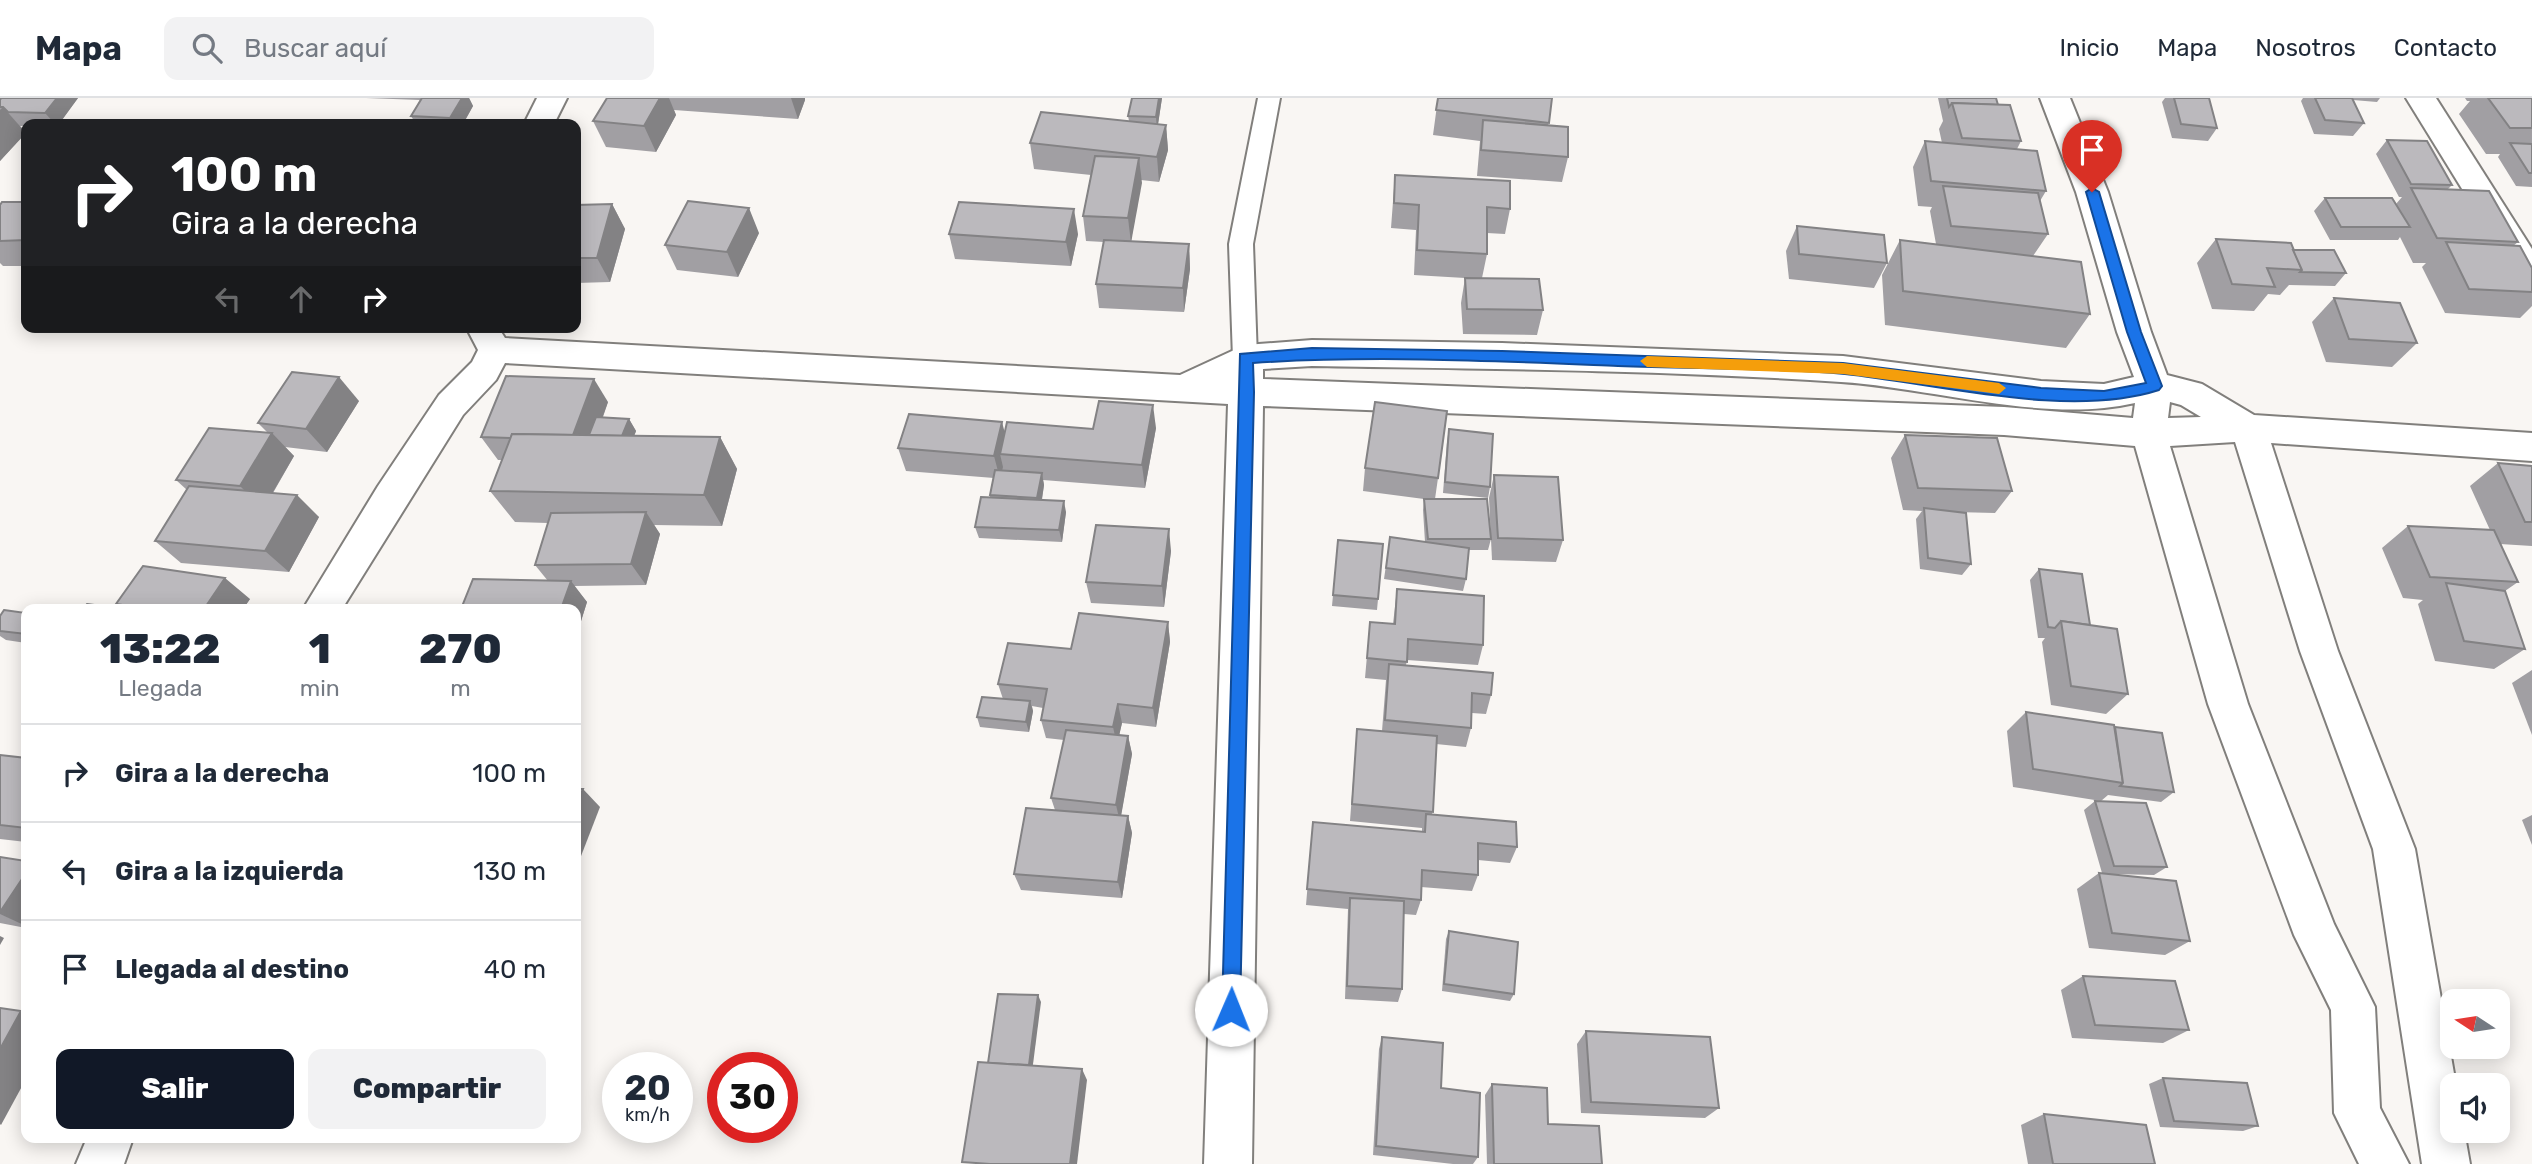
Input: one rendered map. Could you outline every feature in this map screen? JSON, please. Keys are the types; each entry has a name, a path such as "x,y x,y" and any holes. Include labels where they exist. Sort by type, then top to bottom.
{"street":[{"path":"542,119 552,98"},
{"path":"2055,98 2092,192 2134,332 2154,386 2149,433 2228,704 2316,935 2353,1007 2357,1113 2385,1164"},
{"path":"2421,98 2532,275"},
{"path":"326,604 451,405 485,371 488,338 1186,387 1246,375 1312,353 1502,356 1843,369 2041,394 2104,397 2154,386 2190,394 2248,428 2319,651 2394,849 2446,1164"},
{"path":"1246,375 2149,433 2248,428 2532,447"},
{"path":"1228,1164 1246,375"},
{"path":"100,1164 108,1143"}],"lane":[{"path":"1246,375 1241,244 1269,98"}],"building":[{"path":"1,98 57,98 45,113 8,112 0,107"},
{"path":"422,98 462,98 450,118 411,116"},
{"path":"607,98 660,98 644,126 593,121"},
{"path":"1132,98 1159,98 1156,117 1128,116"},
{"path":"1438,98 1552,98 1549,123 1436,110"},
{"path":"1947,98 1996,98 1998,105 1952,103 1949,107"},
{"path":"2174,98 2209,98 2217,128 2181,124"},
{"path":"2315,98 2352,98 2364,123 2325,120"},
{"path":"2488,98 2532,98 2532,128 2510,128"},
{"path":"1952,103 2010,105 2021,141 1962,138"},
{"path":"1041,112 1166,125 1157,157 1030,143"},
{"path":"1483,120 1568,127 1568,157 1481,150"},
{"path":"2387,140 2427,141 2452,185 2411,184"},
{"path":"1925,141 2037,151 2046,191 1931,181"},
{"path":"2510,143 2532,144 2532,173 2529,173"},
{"path":"1095,156 1139,158 1128,218 1083,216"},
{"path":"1395,175 1510,181 1510,209 1487,207 1487,254 1417,250 1419,205 1394,203"},
{"path":"1943,186 2038,193 2048,234 1951,226"},
{"path":"2411,188 2489,191 2518,242 2437,238"},
{"path":"2325,198 2392,198 2410,227 2341,227"},
{"path":"688,201 749,208 727,252 665,245"},
{"path":"2,202 21,202 21,240 0,241"},
{"path":"959,202 1074,209 1066,242 949,234"},
{"path":"612,204 597,258 581,258 581,205"},
{"path":"1797,226 1884,235 1887,263 1799,254"},
{"path":"2216,239 2291,243 2302,270 2267,268 2275,287 2232,284"},
{"path":"1104,240 1189,244 1183,288 1096,284"},
{"path":"1900,240 2081,262 2090,314 1903,291"},
{"path":"2446,242 2520,246 2532,268 2532,292 2469,289"},
{"path":"2293,250 2334,250 2346,273 2300,272 2302,270"},
{"path":"1465,278 1539,279 1543,310 1467,309"},
{"path":"2334,298 2400,303 2417,343 2349,339"},
{"path":"292,372 339,377 306,429 258,423"},
{"path":"506,376 594,379 573,435 512,434 511,438 481,437"},
{"path":"1099,401 1153,405 1142,465 1000,454 1007,422 1093,429"},
{"path":"1375,402 1447,411 1438,478 1365,468"},
{"path":"909,414 1002,422 994,456 898,448"},
{"path":"596,417 629,419 622,436 589,435"},
{"path":"209,428 272,433 240,486 176,480"},
{"path":"1449,429 1493,434 1490,487 1445,482"},
{"path":"512,434 720,437 704,495 490,491"},
{"path":"1905,435 1997,438 2012,491 1918,488"},
{"path":"2498,463 2532,466 2532,522 2525,522"},
{"path":"995,470 1042,473 1037,498 990,495"},
{"path":"1494,475 1558,477 1563,540 1498,538"},
{"path":"189,486 297,495 265,551 155,541"},
{"path":"981,497 1064,501 1059,530 975,527"},
{"path":"1424,499 1487,499 1491,539 1428,539"},
{"path":"1924,508 1966,513 1971,564 1928,558"},
{"path":"646,512 631,564 535,565 551,513"},
{"path":"1096,525 1169,529 1162,586 1086,582"},
{"path":"2408,526 2494,530 2518,582 2430,577"},
{"path":"1390,537 1469,548 1466,579 1386,568"},
{"path":"1338,540 1383,544 1378,599 1333,595"},
{"path":"143,566 225,578 207,604 116,604"},
{"path":"2039,569 2082,574 2090,625 2061,621 2055,628 2048,627"},
{"path":"473,579 571,581 563,604 463,604"},
{"path":"2446,583 2505,591 2525,649 2464,641"},
{"path":"1397,589 1484,596 1483,645 1408,639 1407,662 1367,658 1370,622 1395,624"},
{"path":"4,610 21,612 21,633 0,631 0,616"},
{"path":"1079,613 1168,622 1153,708 1118,704 1113,727 1041,720 1047,689 998,684 1008,643 1071,649"},
{"path":"2061,621 2117,629 2128,694 2071,686"},
{"path":"1389,664 1493,673 1491,695 1472,693 1471,728 1385,720"},
{"path":"982,697 1030,701 1026,722 977,717"},
{"path":"2026,712 2114,725 2123,783 2033,769"},
{"path":"2115,727 2162,733 2174,792 2120,786 2123,783"},
{"path":"1357,729 1437,736 1433,812 1352,804"},
{"path":"1066,730 1128,736 1116,805 1051,798"},
{"path":"0,755 21,757 21,827 0,825"},
{"path":"2095,801 2146,803 2167,867 2114,866"},
{"path":"1026,808 1128,816 1118,882 1014,874"},
{"path":"1426,814 1516,822 1517,847 1478,843 1478,875 1422,870 1421,900 1307,889 1313,822 1425,832"},
{"path":"0,857 21,860 21,880 0,912"},
{"path":"2099,873 2176,881 2190,941 2112,933"},
{"path":"1350,898 1404,901 1402,989 1347,986"},
{"path":"1449,931 1518,942 1514,994 1444,984"},
{"path":"2083,976 2175,981 2189,1030 2095,1025"},
{"path":"998,994 1038,995 1029,1065 988,1063"},
{"path":"0,1008 21,1011 0,1049"},
{"path":"1586,1031 1710,1037 1719,1108 1591,1102"},
{"path":"1382,1037 1443,1043 1441,1088 1480,1093 1478,1157 1376,1146"},
{"path":"978,1062 1082,1069 1070,1164 962,1162"},
{"path":"2163,1078 2247,1083 2258,1126 2174,1121"},
{"path":"1492,1084 1547,1088 1548,1124 1599,1126 1602,1164 1494,1164"},
{"path":"2044,1114 2146,1125 2155,1164 2053,1164"}],"slow traffic":[{"path":"1647,361 1843,369 1999,388"}],"route":[{"path":"1231,1010 1247,392 1245,358 1312,353 1502,356 1843,369 2041,394 2104,397 2154,386 2134,332 2092,192"}]}
